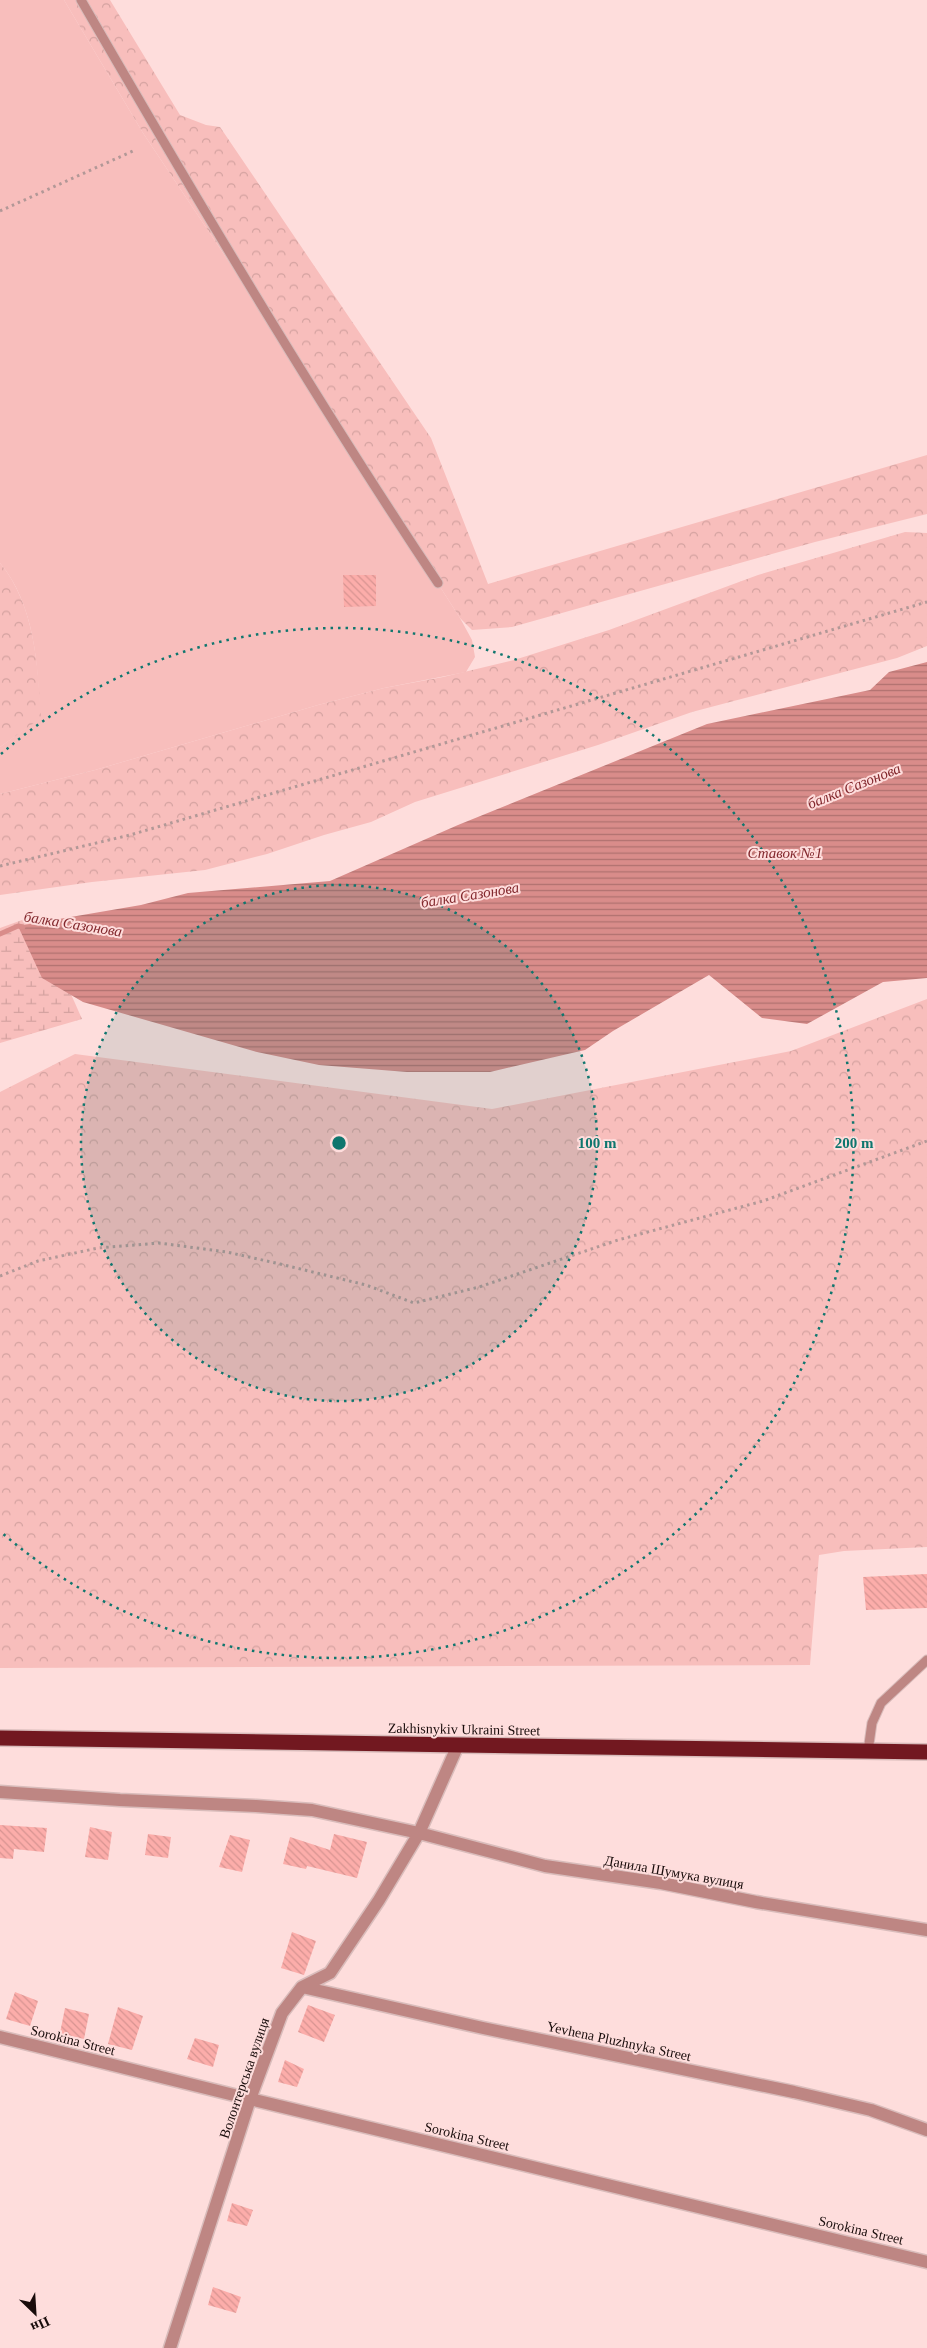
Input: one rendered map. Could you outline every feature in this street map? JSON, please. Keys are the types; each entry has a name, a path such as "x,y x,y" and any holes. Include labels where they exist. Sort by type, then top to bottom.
{"highway":[{"name":"Zakhisnykiv Ukraini Street","path":"0,1738 927,1752"}],"street":[{"name":"Волонтерська вулиця","path":"170,2348 250,2100 282,2013 302,1988 330,1973 379,1900 419,1833 458,1745"},
{"name":"Данила Шумука вулиця","path":"0,1792 312,1810 419,1833 545,1866 661,1883 756,1902 927,1930"},
{"name":"Yevhena Pluzhnyka Street","path":"302,1988 483,2028 794,2092 871,2110 927,2130"},
{"name":"Sorokina Street","path":"0,2037 250,2100 927,2262"}],"lane":[{"path":"81,0 181,174 388,509 438,584"},
{"path":"868,1751 872,1723 881,1703 927,1660"}],"path":[{"path":"0,211 133,151"},
{"path":"0,866 130,835 927,602"},
{"path":"0,1276 38,1261 98,1248 159,1242 227,1252 280,1264 366,1285 414,1303 479,1287 618,1240 763,1201 927,1140"}],"green space":[{"path":"0,0 64,0 143,133 305,376 460,618 472,640 475,657 466,672 384,688 318,705 95,770 0,794 0,747 40,718 36,657 28,617 21,597 0,563"},
{"path":"64,0 110,0 180,115 206,125 220,127 431,438 488,584 927,455 927,514 815,542 512,627 472,630 460,618 305,376 143,133"},
{"path":"905,532 927,533 927,646 897,658 692,712 598,745 415,802 371,822 267,854 205,870 92,882 0,895 0,794 95,770 318,705 384,688 443,677 514,660 609,630 758,575"},
{"path":"0,563 12,580 28,617 36,657 41,718 0,747"},
{"path":"36,915 82,1019 0,1043 0,928"},
{"path":"927,999 927,1547 844,1551 819,1555 810,1665 0,1668 0,1092 75,1054 492,1109 791,1051"}],"water":[{"name":"Ставок №1","path":"927,662 927,978 883,982 807,1024 762,1018 709,975 613,1031 585,1050 490,1072 407,1072 319,1065 257,1052 83,1002 42,978 18,926 141,905 188,893 330,881 458,825 707,724 870,690 889,672"}],"building":[{"path":"343,575 376,575 376,606 344,607"},
{"path":"927,1574 927,1608 866,1610 863,1577"},
{"path":"0,1825 47,1828 44,1852 14,1849 13,1859 0,1858"},
{"path":"90,1827 112,1832 108,1860 85,1857"},
{"path":"148,1834 171,1837 168,1858 145,1855"},
{"path":"334,1834 367,1842 357,1878 307,1866 306,1869 283,1864 290,1837 330,1850"},
{"path":"230,1835 250,1840 242,1872 219,1867"},
{"path":"292,1932 316,1941 304,1975 281,1968"},
{"path":"15,1992 38,2001 30,2026 6,2019"},
{"path":"308,2005 335,2015 324,2042 298,2032"},
{"path":"118,2007 143,2016 132,2050 108,2044"},
{"path":"65,2008 89,2014 84,2039 60,2033"},
{"path":"195,2038 219,2045 213,2067 187,2059"},
{"path":"285,2060 304,2069 297,2087 278,2082"},
{"path":"232,2203 253,2210 247,2226 227,2221"},
{"path":"213,2287 241,2297 236,2313 208,2305"}],"waterway":[{"name":"балка Сазонова","path":"0,934 18,926 23,927"}]}
